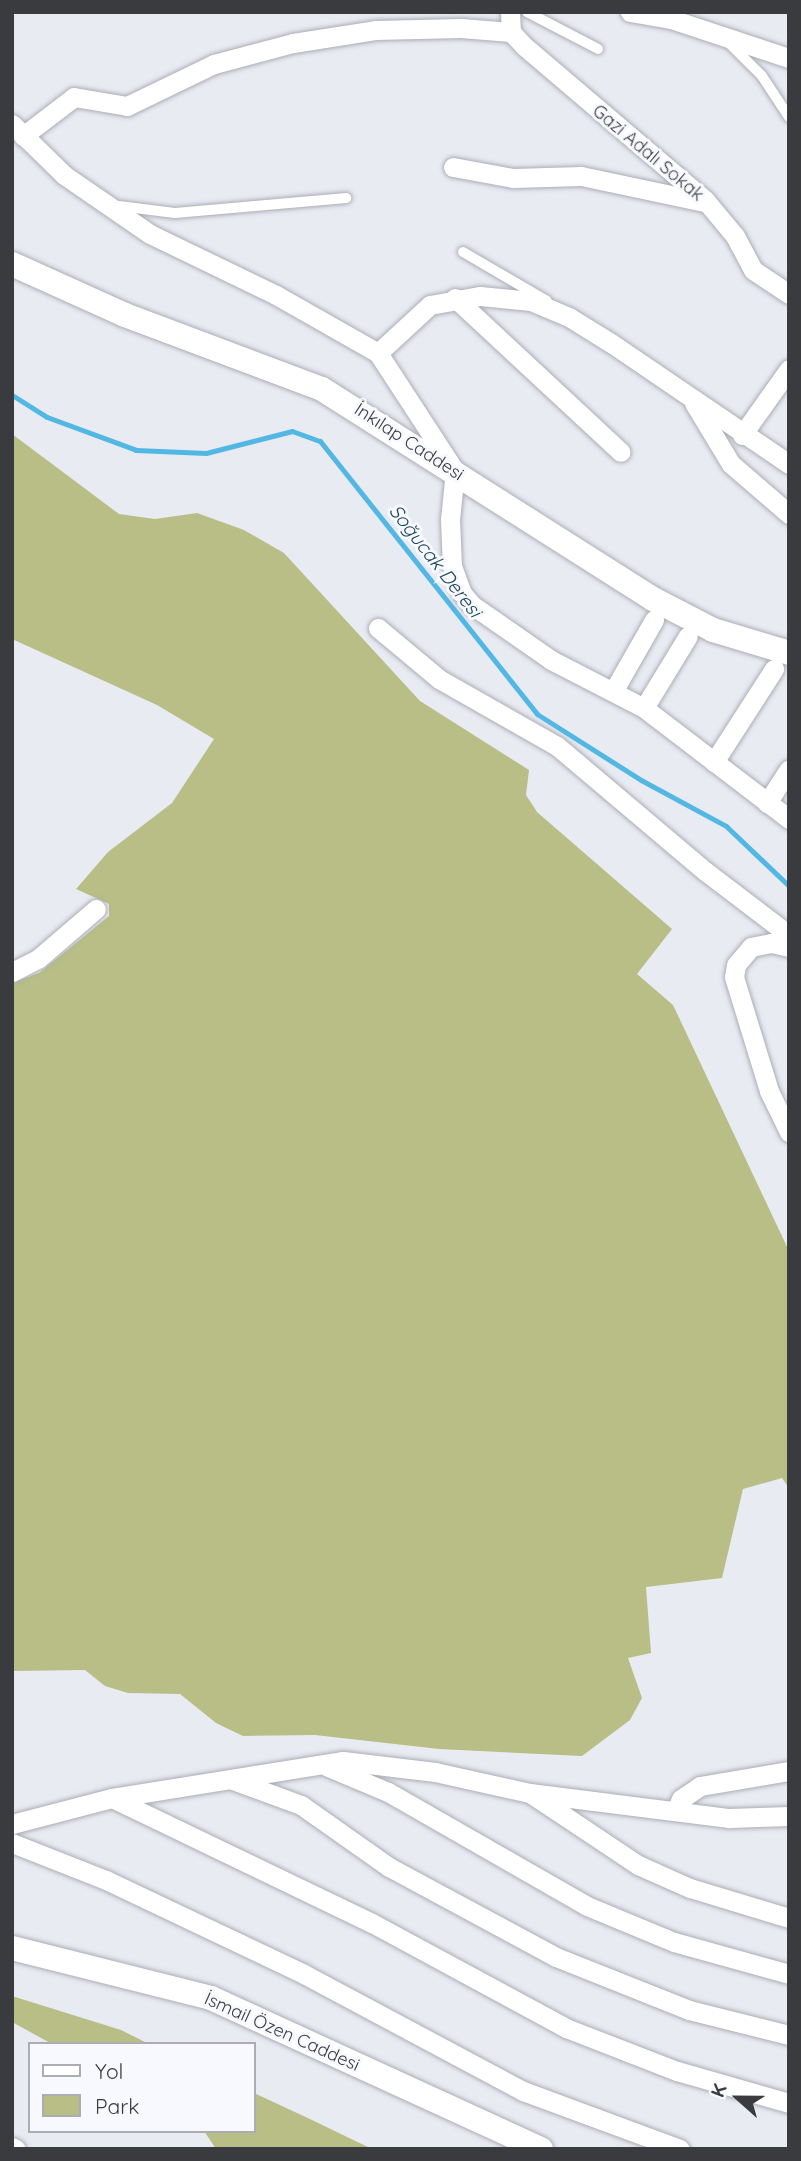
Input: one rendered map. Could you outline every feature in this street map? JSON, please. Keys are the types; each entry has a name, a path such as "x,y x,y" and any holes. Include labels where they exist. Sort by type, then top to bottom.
{"street":[{"path":"510,12 511,33 461,28 375,30 293,43 214,64 127,106 74,97 18,130 99,200 150,234 276,295 378,353 455,471 450,539 452,566 462,593 518,640 644,708 789,819"},
{"path":"630,12 671,19 789,58"},
{"name":"Gazi Adalı Sokak","path":"511,33 708,203 735,236 753,270 789,294"},
{"path":"453,167 513,178 581,176 708,203"},
{"name":"İnkılap Caddesi","path":"12,264 125,315 322,389 685,617 781,661"},
{"path":"378,353 417,312 456,299 510,298 556,311 789,464"},
{"path":"456,299 621,452"},
{"path":"742,435 789,369"},
{"path":"692,399 731,464 789,514"},
{"path":"614,690 654,620"},
{"path":"378,628 439,679 558,746 705,871 789,935"},
{"path":"644,708 688,636"},
{"path":"714,762 781,661"},
{"path":"767,803 789,769"},
{"path":"12,972 40,958 96,909"},
{"path":"789,947 771,943 751,947 736,965 734,977 764,1078 789,1132"},
{"path":"322,1764 388,1792 587,1906 674,1942 789,1974"},
{"path":"12,1824 112,1798 226,1777 322,1764 392,1765 530,1793 729,1818 789,1816"},
{"path":"676,1810 681,1799 700,1786 789,1771"},
{"path":"226,1777 301,1805 398,1872 556,1957 689,2010 789,2035"},
{"path":"530,1793 638,1865 715,1897 789,1918"},
{"path":"112,1798 372,1923 566,2028 677,2071 789,2103"},
{"path":"12,1843 94,1874 304,1974 523,2091 680,2149"},
{"name":"İsmail Özen Caddesi","path":"12,1948 211,1998 541,2149"}],"lane":[{"path":"527,12 598,49"},
{"path":"719,35 762,76 789,117"},
{"path":"99,200 160,213 346,198"},
{"path":"463,252 529,287 556,311"}],"green space":[{"path":"12,434 119,514 155,519 197,513 244,530 284,553 420,701 529,770 526,795 537,812 672,929 637,974 673,1005 789,1251 789,1488 782,1478 743,1489 722,1578 646,1587 651,1653 628,1658 642,1698 630,1720 582,1756 439,1749 315,1735 243,1736 216,1723 180,1694 128,1693 105,1686 85,1670 12,1671 12,983 39,973 109,916 109,904 76,889 108,852 172,803 214,739 157,705 12,639"},
{"path":"12,1996 121,2030 145,2042 48,2042 12,2022"},
{"path":"256,2094 372,2149 216,2149 205,2133 256,2133"}],"waterway":[{"name":"Soğucak Deresi","path":"12,395 47,417 136,450 206,453 292,431 320,441 537,714 641,780 726,826 789,886"}]}
